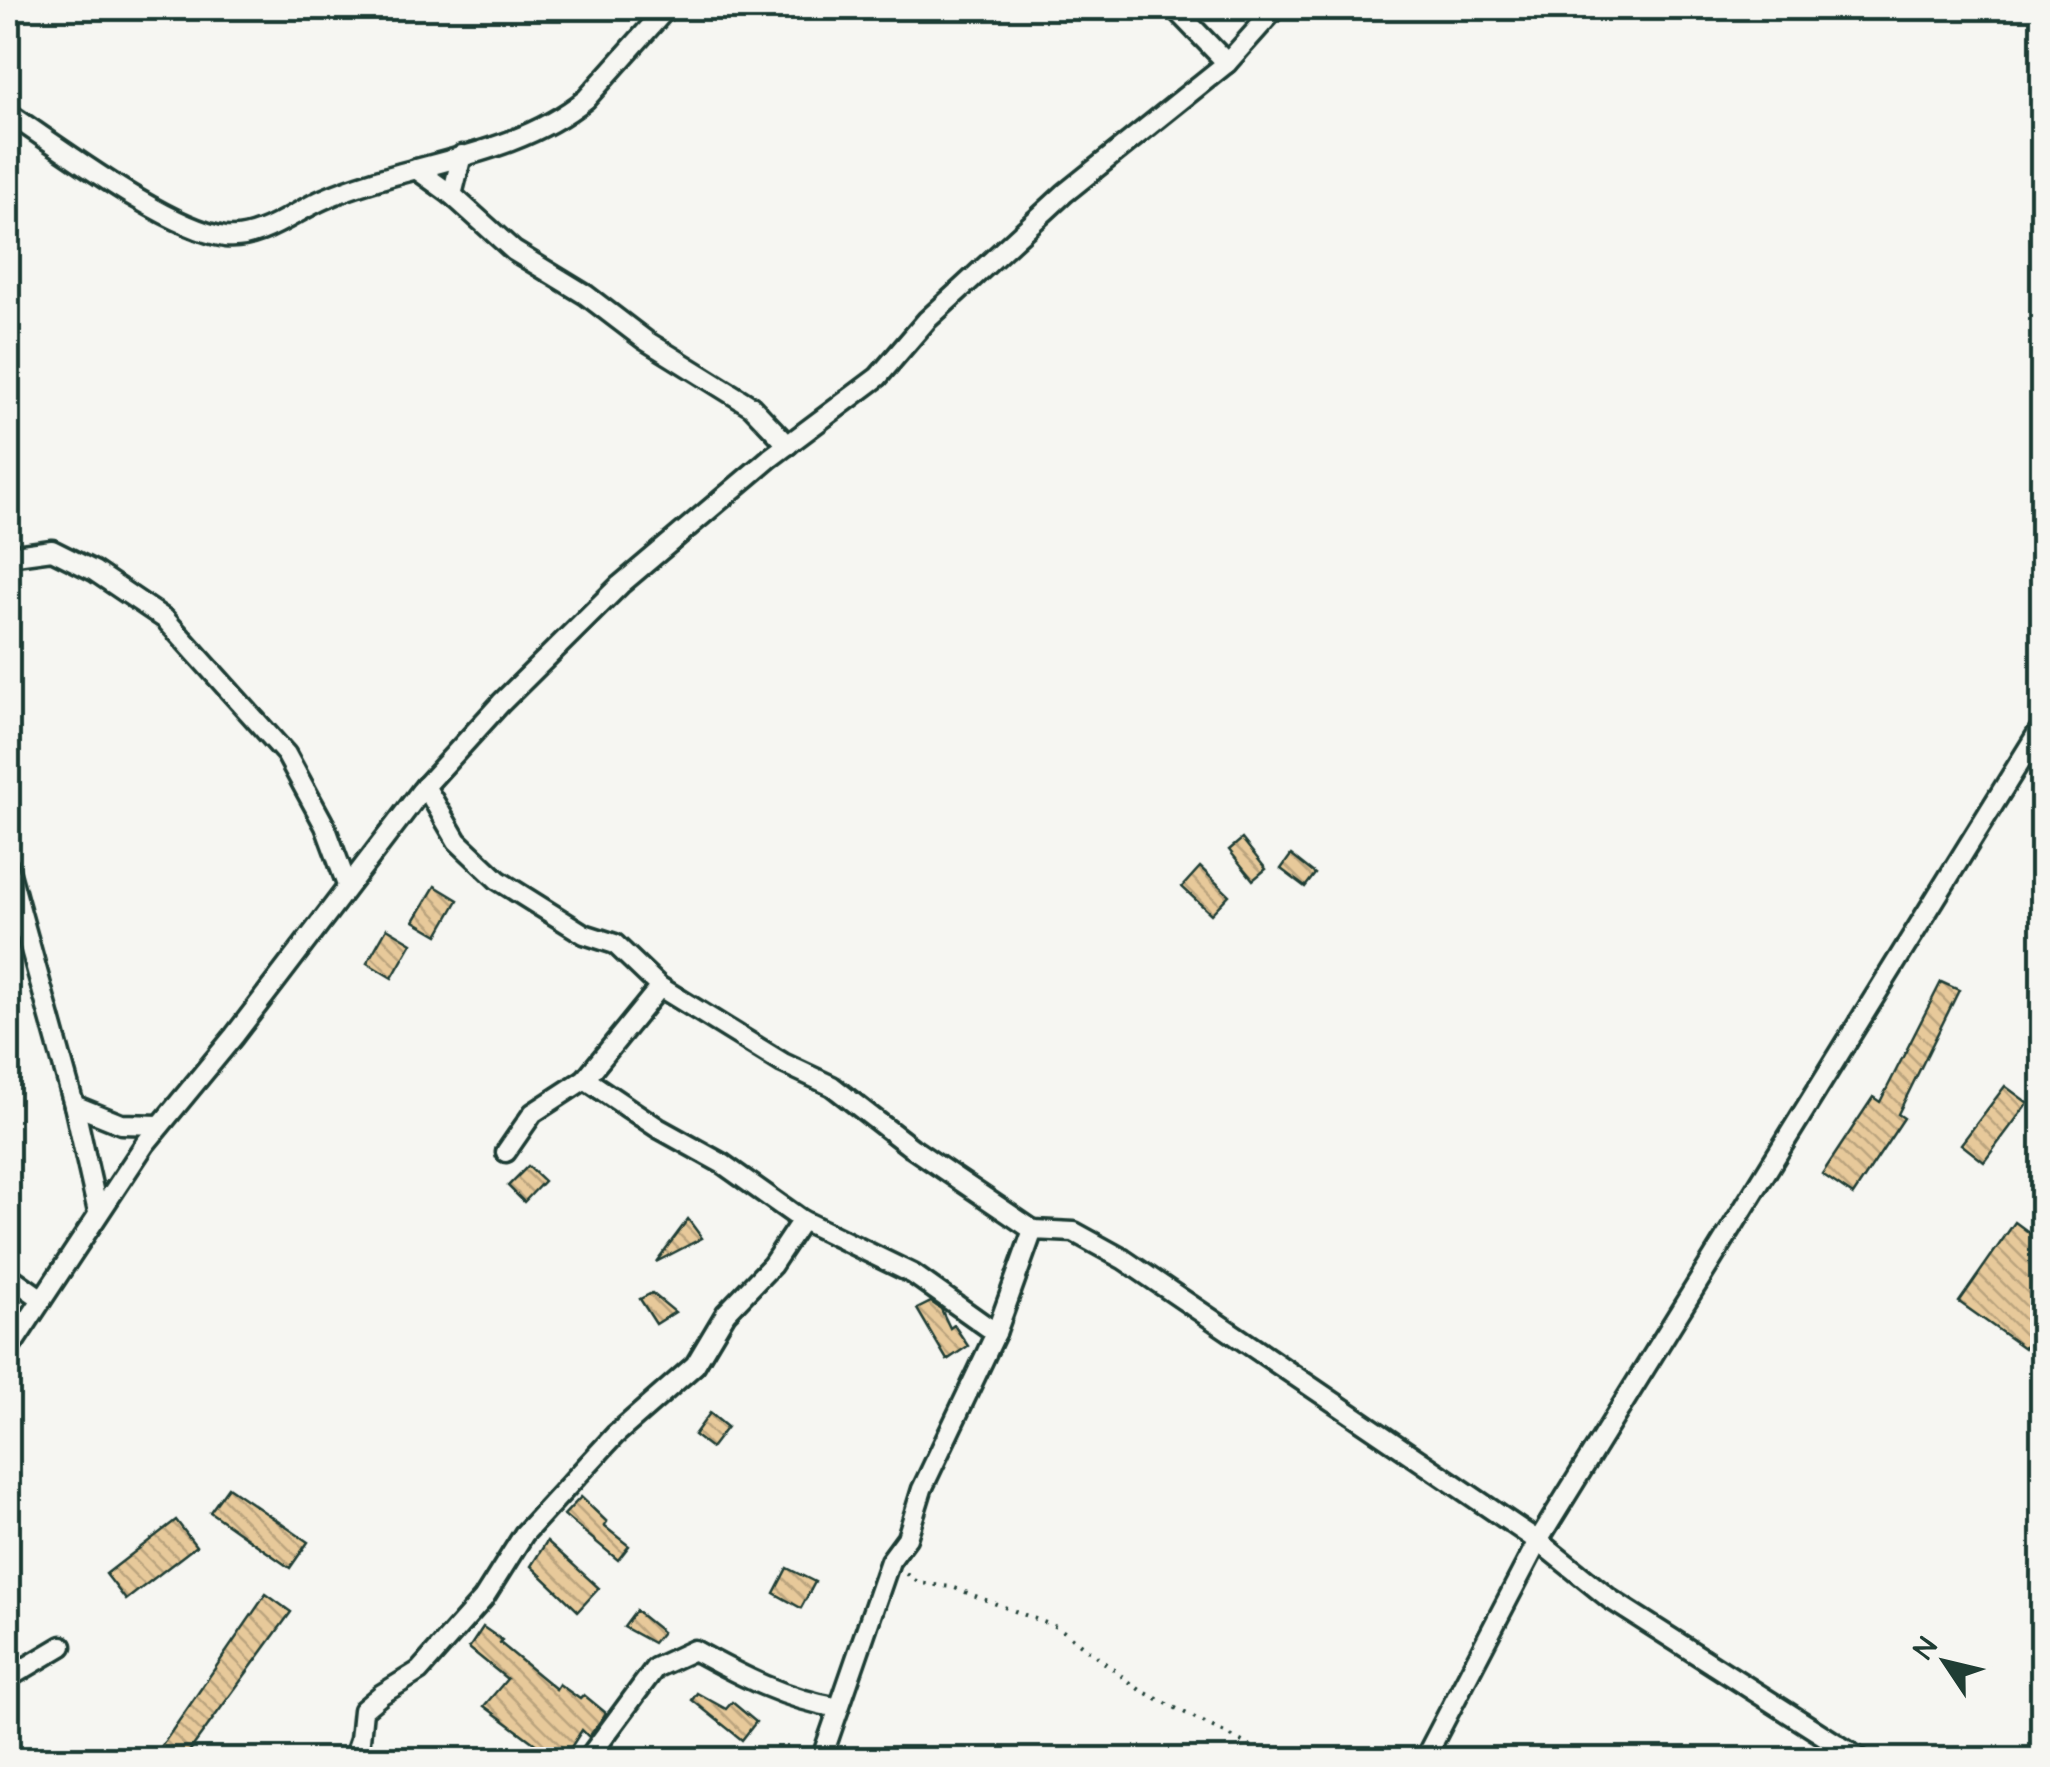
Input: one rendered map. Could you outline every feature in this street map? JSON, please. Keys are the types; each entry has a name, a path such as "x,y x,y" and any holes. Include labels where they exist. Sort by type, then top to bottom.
{"street":[{"path":"8,113 168,214 199,231 230,238 254,233 325,198 522,137 572,110 667,8"},
{"path":"1174,8 1227,63"},
{"path":"8,1351 160,1125 234,1036 425,786 500,702 620,585 788,445 878,377 926,320 1065,194 1227,63 1276,8"},
{"path":"452,195 462,155"},
{"path":"416,169 452,195 514,252 586,295 645,340 751,406 788,445"},
{"path":"8,556 52,550 94,571 165,619 286,754 325,826 347,886"},
{"path":"1424,1760 1538,1542 2042,726"},
{"path":"425,786 457,841 498,880 584,934 615,944 660,987 783,1063 832,1086 912,1148 1032,1230 1074,1232 1122,1259 1538,1542 1610,1599 1862,1760"},
{"path":"8,866 14,918 74,1105 98,1212"},
{"path":"506,1152 533,1113 584,1078 660,987"},
{"path":"584,1078 658,1128 723,1164 802,1220 913,1274 996,1333"},
{"path":"74,1105 121,1124 160,1125"},
{"path":"353,1760 363,1710 419,1671 483,1598 524,1534 615,1435 695,1366 726,1313 772,1265 802,1220"},
{"path":"821,1760 890,1561 906,1538 922,1489 996,1333 1032,1230"},
{"path":"8,1275 42,1299"},
{"path":"8,1678 62,1646"},
{"path":"588,1760 655,1668 694,1650 766,1689 811,1704 839,1708"}],"path":[{"path":"890,1561 919,1583 952,1587 1059,1628 1140,1690 1278,1760"}],"building":[{"path":"1242,839 1266,869 1253,880 1229,850"},
{"path":"1291,855 1315,874 1305,887 1281,869"},
{"path":"1200,867 1229,895 1211,914 1182,887"},
{"path":"435,886 458,900 438,935 414,921"},
{"path":"387,928 412,943 392,978 367,963"},
{"path":"1941,982 1959,990 1898,1114 1904,1118 1853,1195 1822,1174 1873,1097 1880,1102"},
{"path":"2005,1086 2028,1103 1984,1162 1961,1144"},
{"path":"528,1166 544,1181 524,1202 508,1186"},
{"path":"688,1219 702,1238 656,1262"},
{"path":"2015,1222 2042,1242 2042,1321 2024,1348 1959,1302"},
{"path":"652,1293 675,1312 656,1324 640,1299"},
{"path":"931,1302 941,1309 950,1328 954,1325 968,1346 947,1360 917,1309"},
{"path":"710,1413 727,1427 711,1448 694,1435"},
{"path":"228,1487 308,1542 290,1568 210,1512"},
{"path":"581,1497 607,1522 604,1526 629,1546 618,1560 564,1515"},
{"path":"176,1520 196,1546 126,1600 106,1574"},
{"path":"547,1541 599,1588 578,1611 531,1566"},
{"path":"787,1568 815,1582 801,1608 774,1593"},
{"path":"266,1594 291,1612 183,1760 152,1760"},
{"path":"636,1611 662,1632 653,1643 624,1627"},
{"path":"483,1627 556,1689 559,1684 580,1699 584,1695 606,1713 589,1737 582,1730 563,1760 537,1760 542,1749 484,1706 507,1679 469,1648"},
{"path":"697,1693 726,1709 732,1702 756,1722 742,1740 692,1700"}]}
